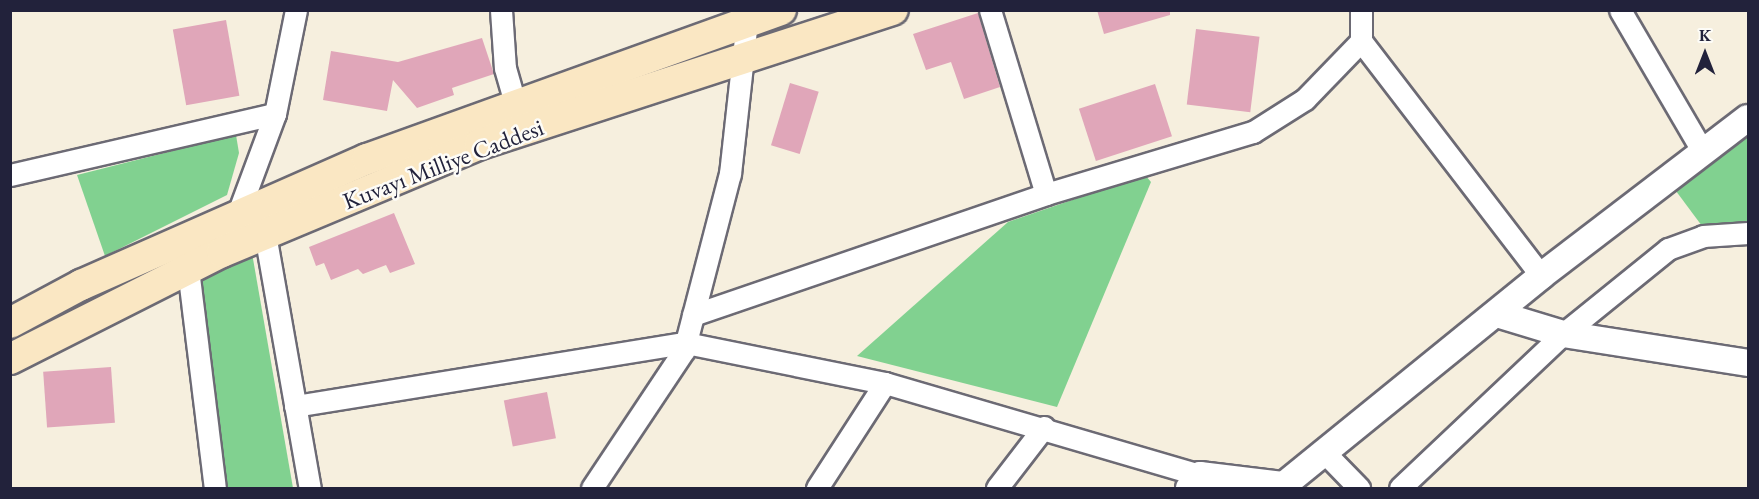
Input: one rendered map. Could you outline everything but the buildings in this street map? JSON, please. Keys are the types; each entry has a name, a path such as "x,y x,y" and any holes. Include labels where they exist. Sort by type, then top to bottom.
{"main road":[{"name":"Kuvayı Milliye Caddesi","path":"10,323 237,216 515,102 748,15 781,10"},
{"name":"Kuvayı Milliye Caddesi","path":"10,359 188,269 265,234 480,144 892,10"}],"street":[{"path":"237,216 275,114 296,10"},
{"path":"501,10 506,68 515,102"},
{"path":"990,10 1046,194"},
{"path":"1361,10 1361,41 1541,276"},
{"path":"1620,10 1703,152"},
{"path":"592,489 686,343 730,174 741,58 748,15"},
{"path":"693,315 1046,194 1253,132 1305,99 1361,41"},
{"path":"10,175 275,114"},
{"path":"295,406 686,343 885,383 1044,427 1195,482 1284,485 1541,276 1749,118"},
{"path":"1400,489 1563,334 1668,249 1703,236 1749,233"},
{"path":"265,234 310,489"},
{"path":"188,269 216,489"},
{"path":"1497,314 1563,334 1749,363"},
{"path":"817,489 885,383"},
{"path":"997,489 1044,427"},
{"path":"1325,453 1359,489"}],"green space":[{"path":"1748,130 1748,225 1702,226 1673,187"},
{"path":"236,135 239,153 227,195 105,256 77,175"},
{"path":"1145,175 1151,182 1057,407 857,356 1008,222"},
{"path":"252,253 293,488 226,488 198,274"}]}
